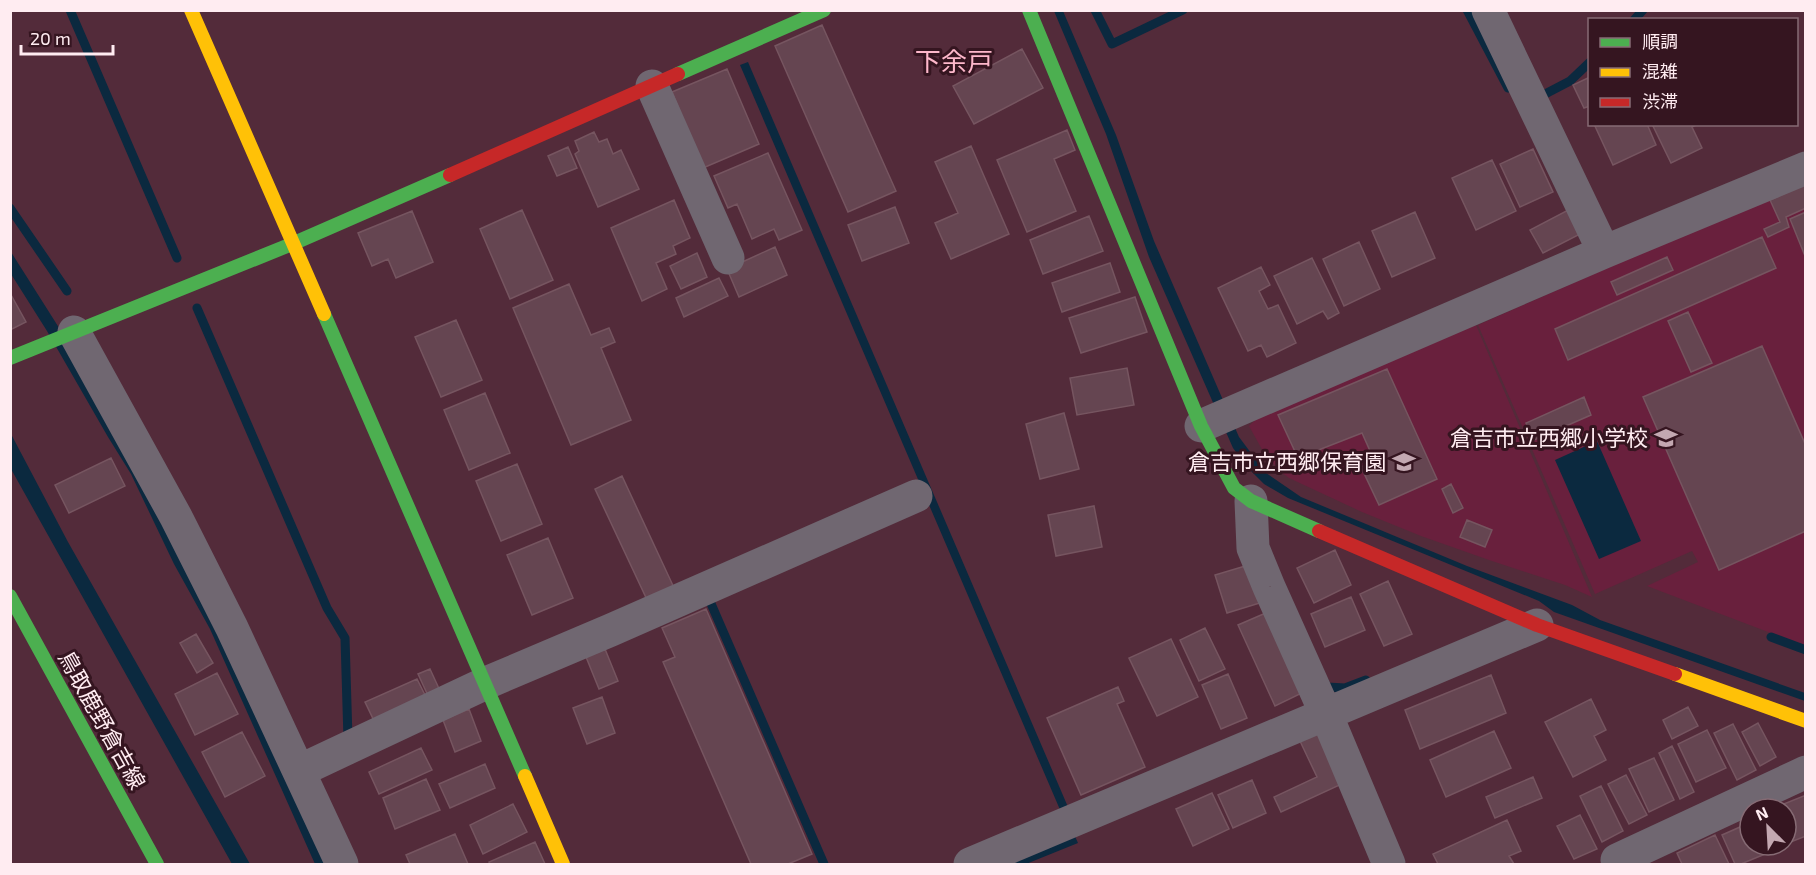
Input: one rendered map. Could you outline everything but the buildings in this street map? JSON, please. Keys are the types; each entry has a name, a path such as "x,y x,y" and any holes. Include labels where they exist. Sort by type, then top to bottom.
{"street":[{"path":"191,10 563,864"},
{"path":"10,358 292,244 824,10"},
{"path":"1029,10 1201,426 1234,488 1251,501 1537,625 1806,721"},
{"path":"1488,10 1604,252"},
{"path":"652,86 728,258"},
{"path":"1201,426 1604,252 1806,168"},
{"path":"74,332 176,517 232,627 342,864"},
{"path":"299,771 486,683 916,496"},
{"path":"1251,501 1253,548 1389,864"},
{"name":"鳥取鹿野倉吉線","path":"10,596 157,864"},
{"path":"970,864 1537,625"},
{"path":"1617,860 1806,772"}],"shaded area":[{"name":"倉吉市立西郷小学校","path":"1805,181 1805,646 1647,586 1698,562 1692,551 1595,594 1478,325"},
{"name":"倉吉市立西郷保育園","path":"1476,325 1592,597 1565,585 1421,536 1289,478 1264,453 1249,426 1256,419"}],"water":[{"path":"1054,11 1063,11 1116,135 1154,241 1239,437 1266,473 1301,497 1467,566 1572,605 1600,620 1805,693 1805,701 1554,612 1539,601 1288,498 1264,484 1233,448 1149,257 1106,134"},
{"path":"748,62 1068,807 1061,812 740,65"},
{"path":"11,252 118,426 332,864 315,864 210,629 174,564 131,474 11,274"},
{"path":"11,434 68,542 250,864 232,864 11,469"},
{"path":"1597,441 1641,541 1599,559 1555,460"},
{"path":"1074,834 1078,843 1026,864 1004,864"}],"waterway":[{"path":"70,10 177,258"},
{"path":"1095,10 1112,44 1183,10"},
{"path":"1467,10 1508,88"},
{"path":"1636,18 1643,10"},
{"path":"1547,93 1570,81 1588,64"},
{"path":"10,208 67,291"},
{"path":"197,308 327,608 345,638 348,739"},
{"path":"709,599 824,864"},
{"path":"1771,637 1806,650"},
{"path":"1324,681 1327,687 1345,688 1366,680"}],"traffic: fast":[{"path":"678,74 824,10"},
{"path":"1029,10 1201,426 1234,488 1251,501 1319,531"},
{"path":"10,358 292,244 450,175"},
{"path":"324,314 525,776"},
{"path":"10,596 157,864"}],"traffic: slow":[{"path":"191,10 324,314"},
{"path":"1675,674 1806,721"},
{"path":"525,776 563,864"}],"traffic: jam":[{"path":"450,175 678,74"},
{"path":"1319,531 1537,625 1675,674"}],"place":[{"name":"倉吉市立西郷小学校","path":"1666,438"},
{"name":"倉吉市立西郷保育園","path":"1404,462"}],"district":[{"name":"下余戸","path":"954,62"}]}
